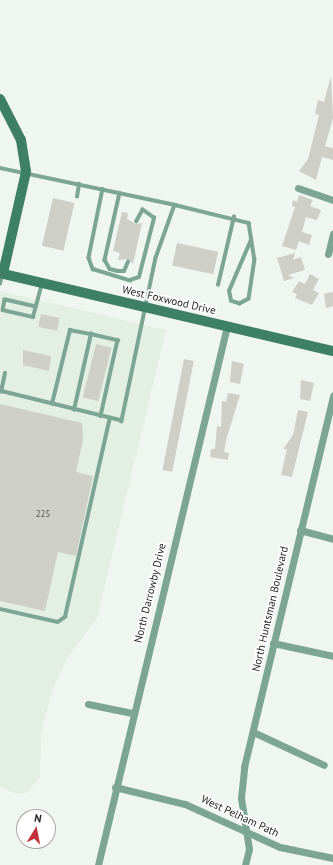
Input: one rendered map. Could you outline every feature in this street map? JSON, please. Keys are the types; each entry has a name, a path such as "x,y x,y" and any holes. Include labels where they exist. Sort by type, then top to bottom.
{"main road":[{"path":"0,99 21,140 26,172 1,273"},
{"name":"West Foxwood Drive","path":"1,273 333,351"}],"street":[{"path":"298,188 333,200"},
{"path":"328,254 333,234"},
{"name":"North Darrowby Drive","path":"98,865 132,713 226,326"},
{"name":"North Huntsman Boulevard","path":"245,865 249,849 241,782 300,530 330,420 333,395"},
{"path":"300,530 333,539"},
{"path":"273,643 333,656"},
{"path":"88,704 132,713"},
{"path":"253,732 324,764"},
{"name":"West Pelham Path","path":"115,787 186,804 246,830 280,847 333,858"}],"lane":[{"path":"0,168 26,172 234,217 249,223 255,259 249,299 240,304 231,301 229,292 251,240"},
{"path":"77,197 80,184"},
{"path":"103,189 89,258 93,269 130,280 139,277 154,218 143,210 137,221"},
{"path":"120,193 106,260 110,269 118,271 124,271 128,262"},
{"path":"5,373 0,392 122,421 158,249 167,234 175,205"},
{"path":"218,285 234,217"},
{"path":"0,284 1,273"},
{"path":"36,307 5,300 3,310 33,317 36,307 42,282"},
{"path":"52,404 70,330 118,340 101,416"},
{"path":"74,410 91,334"},
{"path":"0,609 58,622 65,617 110,418"}],"shaded area":[{"path":"0,291 166,330 97,618 68,657 52,691 41,733 40,777 28,792 18,794 0,787"}],"building":[{"path":"331,76 333,118 325,146 333,148 333,160 322,157 316,180 299,171 308,159 319,115 315,114 318,100 324,102"},
{"path":"299,195 313,200 310,206 321,210 317,220 306,217 302,232 312,235 309,245 299,241 296,250 282,246 295,207 292,206 293,200 297,202"},
{"path":"53,198 74,203 63,251 42,246"},
{"path":"122,212 128,213 127,219 136,224 142,223 133,264 129,259 118,260 120,253 113,251"},
{"path":"177,243 218,252 213,274 172,265"},
{"path":"295,253 293,260 301,257 305,270 288,275 294,278 284,281 277,258"},
{"path":"310,274 319,279 313,290 319,293 312,305 295,298 297,294 292,292 299,281 305,284"},
{"path":"333,292 333,306 326,308 324,294"},
{"path":"41,314 60,318 57,331 38,327"},
{"path":"96,344 112,348 98,401 83,397"},
{"path":"23,350 51,356 49,371 23,365"},
{"path":"184,359 194,361 172,472 162,470"},
{"path":"232,361 244,364 240,384 230,382"},
{"path":"301,380 314,383 310,401 300,399"},
{"path":"228,393 240,395 224,452 229,453 228,460 210,457 211,449 215,449 217,426 221,427 222,401 226,402"},
{"path":"0,404 82,423 83,440 76,472 93,476 76,556 58,552 45,611 0,601"},
{"path":"298,410 308,412 292,477 281,475 287,449 283,449 293,435"}]}
